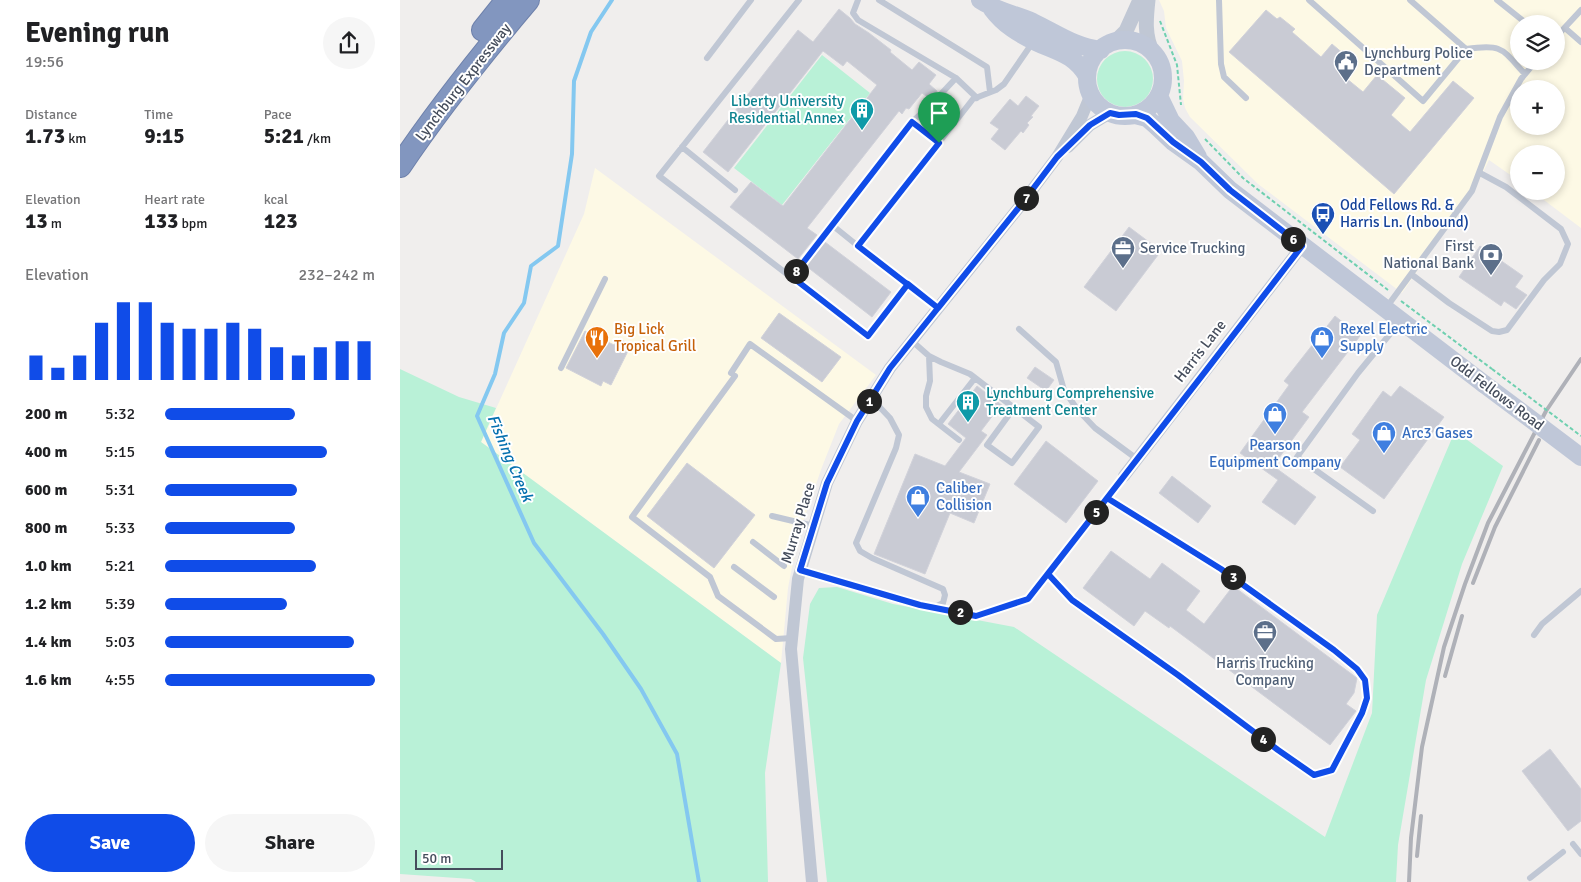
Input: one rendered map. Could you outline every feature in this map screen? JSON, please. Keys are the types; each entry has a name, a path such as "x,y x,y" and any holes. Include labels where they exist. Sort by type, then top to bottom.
{"highway":[{"name":"Lynchburg Expressway","path":"400,138 438,86 507,0"},
{"name":"Lynchburg Expressway","path":"400,166 431,120 528,0"}],"main road":[{"path":"985,4 1032,22 1074,43 1108,46 1133,41 1147,48 1157,59 1162,73 1163,81 1159,96 1149,107 1136,114 1119,115 1110,113 1102,108 1091,94 1087,76 1082,66 1068,55 1034,41 1011,28 985,4"},
{"path":"1087,76 1093,58 1108,46"},
{"name":"Odd Fellows Road","path":"1159,96 1171,121 1186,137 1201,162"},
{"name":"Odd Fellows Road","path":"1136,114 1147,118 1173,142 1201,162 1230,190 1302,246 1386,308 1488,377 1581,457"}],"street":[{"path":"1108,46 1126,31 1140,0"},
{"path":"1148,0 1147,35 1148,43 1153,53"},
{"name":"Murray Place","path":"812,882 791,649 798,579 827,483 857,421 890,368 1057,157 1082,116 1091,94"},
{"name":"Murray Place","path":"1057,157 1090,125 1110,113"},
{"name":"Harris Lane","path":"1124,476 1302,246"}],"lane":[{"path":"707,58 750,0"},
{"path":"799,0 659,176 868,336 908,284"},
{"path":"858,0 853,13 858,20 956,78 977,98"},
{"path":"879,0 988,67 990,92"},
{"path":"1219,0 1221,64 1224,77 1246,98"},
{"path":"1309,0 1423,101 1466,49 1489,46 1502,50 1525,74"},
{"path":"1410,0 1466,49"},
{"path":"1497,0 1516,15"},
{"path":"1581,10 1565,28 1581,42"},
{"path":"858,246 973,99 1004,84 1034,41"},
{"path":"1386,308 1472,191 1500,117 1528,70"},
{"path":"941,94 956,78"},
{"path":"792,277 912,122 934,102"},
{"path":"912,122 939,143"},
{"path":"682,147 735,190"},
{"path":"1411,274 1449,303 1492,331 1500,332 1507,330 1544,280 1560,264 1568,244 1561,229 1506,187 1480,173"},
{"path":"832,225 938,308"},
{"path":"561,368 605,279"},
{"path":"1019,329 1056,362 1064,390 1077,409 1095,428 1137,459"},
{"path":"1373,511 1297,457 1358,373 1390,334"},
{"path":"912,341 929,356 975,378 1039,427 1012,463 987,445 1014,408"},
{"path":"792,638 776,639 718,596 710,577 632,517 733,375 750,344 857,421"},
{"path":"929,356 930,381 926,396 926,407 932,419 959,440"},
{"path":"939,424 975,378"},
{"path":"871,398 890,418 899,435 896,448 856,543 860,551 872,558 943,589 945,595 943,602 936,607"},
{"path":"800,570 920,605 976,616 1028,599 1124,476"},
{"path":"1048,574 1072,600 1314,775 1332,770 1362,713 1367,698 1365,680 1357,669 1318,638 1221,569 1107,498"},
{"path":"772,516 814,526"},
{"path":"753,542 784,566"},
{"path":"734,567 774,598"},
{"path":"1534,635 1542,624 1581,591"},
{"path":"1573,844 1581,854"},
{"path":"1530,878 1563,852"}],"path":[{"path":"1159,14 1177,65 1181,107"},
{"path":"1202,135 1243,178 1382,286"},
{"path":"1406,305 1488,377 1581,436"}],"shaded area":[{"path":"1159,0 1581,0 1581,228 1544,200 1565,200 1565,145 1510,145 1510,175 1489,160 1475,188 1402,293 1258,184 1190,117 1183,99 1182,61 1166,28 1164,11"},
{"path":"595,168 876,375 839,424 798,536 788,588 781,663 481,442 584,214"}],"green space":[{"path":"1125,51 1140,56 1148,64 1153,79 1148,94 1140,102 1125,107 1110,102 1102,94 1097,79 1102,64 1110,56"},
{"path":"822,55 870,93 782,205 734,168"},
{"path":"400,369 459,397 496,408 481,442 781,663 765,773 768,882 476,882 471,879 400,874"},
{"path":"1455,431 1503,466 1462,564 1426,680 1398,845 1396,882 827,882 803,658 810,604 819,588 837,587 893,604 1014,627 1325,837 1372,713 1377,615"}],"building":[{"name":"Liberty University Residential Annex","path":"839,9 855,24 891,50 890,52 912,70 919,62 936,75 929,84 937,91 936,95 938,98 942,99 945,97 949,100 942,109 938,105 939,101 937,98 933,97 930,99 922,93 909,109 906,108 902,114 899,111 807,228 817,235 798,259 730,207 751,182 783,206 877,85 847,61 843,66 823,51 728,172 703,152 798,30 813,42"},
{"path":"1266,10 1277,19 1280,17 1295,29 1292,32 1321,57 1332,44 1352,61 1341,74 1363,92 1377,75 1405,98 1391,115 1410,132 1453,81 1474,98 1394,194 1229,52"},
{"path":"1026,96 1039,106 1031,116 1033,117 1027,123 1029,125 1023,133 1021,131 1005,150 991,139 999,129 990,123 1010,99 1018,106"},
{"name":"Service Trucking","path":"1129,227 1161,251 1116,311 1084,287"},
{"path":"825,242 891,292 872,317 806,266"},
{"name":"First National Bank","path":"1480,246 1523,276 1515,287 1527,295 1516,309 1504,301 1501,306 1459,277"},
{"path":"779,313 841,357 822,382 761,338"},
{"path":"1335,316 1360,336 1302,412 1309,417 1273,466 1316,497 1295,525 1262,502 1278,480 1240,453 1289,385 1284,381"},
{"name":"Big Lick Tropical Grill","path":"585,331 614,345 618,338 631,345 611,385 603,381 601,386 566,368"},
{"path":"1035,367 1054,380 1046,391 1027,378"},
{"name":"Caliber Collision","path":"977,386 1003,406 998,412 997,410 981,431 987,435 959,472 990,484 974,523 950,513 925,574 874,554 915,454 945,466 966,438 948,424"},
{"name":"Arc3 Gases","path":"1400,386 1444,417 1384,499 1340,467 1360,440 1352,434 1383,391 1391,397"},
{"path":"1046,441 1098,481 1066,523 1014,484"},
{"path":"687,463 755,515 714,568 647,516"},
{"path":"1172,476 1211,506 1198,523 1159,493"},
{"name":"Harris Trucking Company","path":"1111,551 1150,579 1162,563 1200,591 1186,610 1204,624 1233,586 1357,678 1354,693 1346,704 1356,711 1330,745 1170,626 1169,628 1145,611 1134,626 1083,588"},
{"path":"1550,749 1581,789 1581,821 1568,831 1522,771"}],"waterway":[{"name":"Fishing Creek","path":"612,0 591,32 574,81 572,154 558,246 531,266 524,303 504,333 495,374 477,416 534,543 603,634 641,689 677,754 699,882"}],"railway":[{"path":"1409,882 1411,838 1422,747 1444,647 1488,523 1546,411 1581,359"},
{"path":"1473,583 1495,527 1539,440"},
{"path":"1445,676 1462,616"},
{"path":"1417,856 1421,816"}],"place":[{"name":"Lynchburg Police Department","path":"1346,83"},
{"name":"Liberty University Residential Annex","path":"862,131"},
{"name":"Odd Fellows Rd. & Harris Ln. (Inbound)","path":"1323,235"},
{"name":"Service Trucking","path":"1123,269"},
{"name":"First National Bank","path":"1491,276"},
{"name":"Big Lick Tropical Grill","path":"597,359"},
{"name":"Rexel Electric Supply","path":"1322,359"},
{"name":"Lynchburg Comprehensive Treatment Center","path":"968,423"},
{"name":"Pearson Equipment Company","path":"1275,435"},
{"name":"Arc3 Gases","path":"1384,454"},
{"name":"Caliber Collision","path":"918,518"},
{"name":"Harris Trucking Company","path":"1265,653"}],"route":[{"path":"939,143 858,246 938,308 890,368 857,421 827,483 800,570 920,605 976,616 1028,599 1107,498 1221,569 1288,616 1357,669 1365,680 1367,698 1362,713 1332,770 1314,775 1072,600 1048,574 1078,536 1107,498 1302,246 1230,190 1201,162 1173,142 1147,118 1136,114 1128,116 1110,113 1090,125 1057,157 938,308 908,284 868,336 792,277 912,122 939,143"}]}
